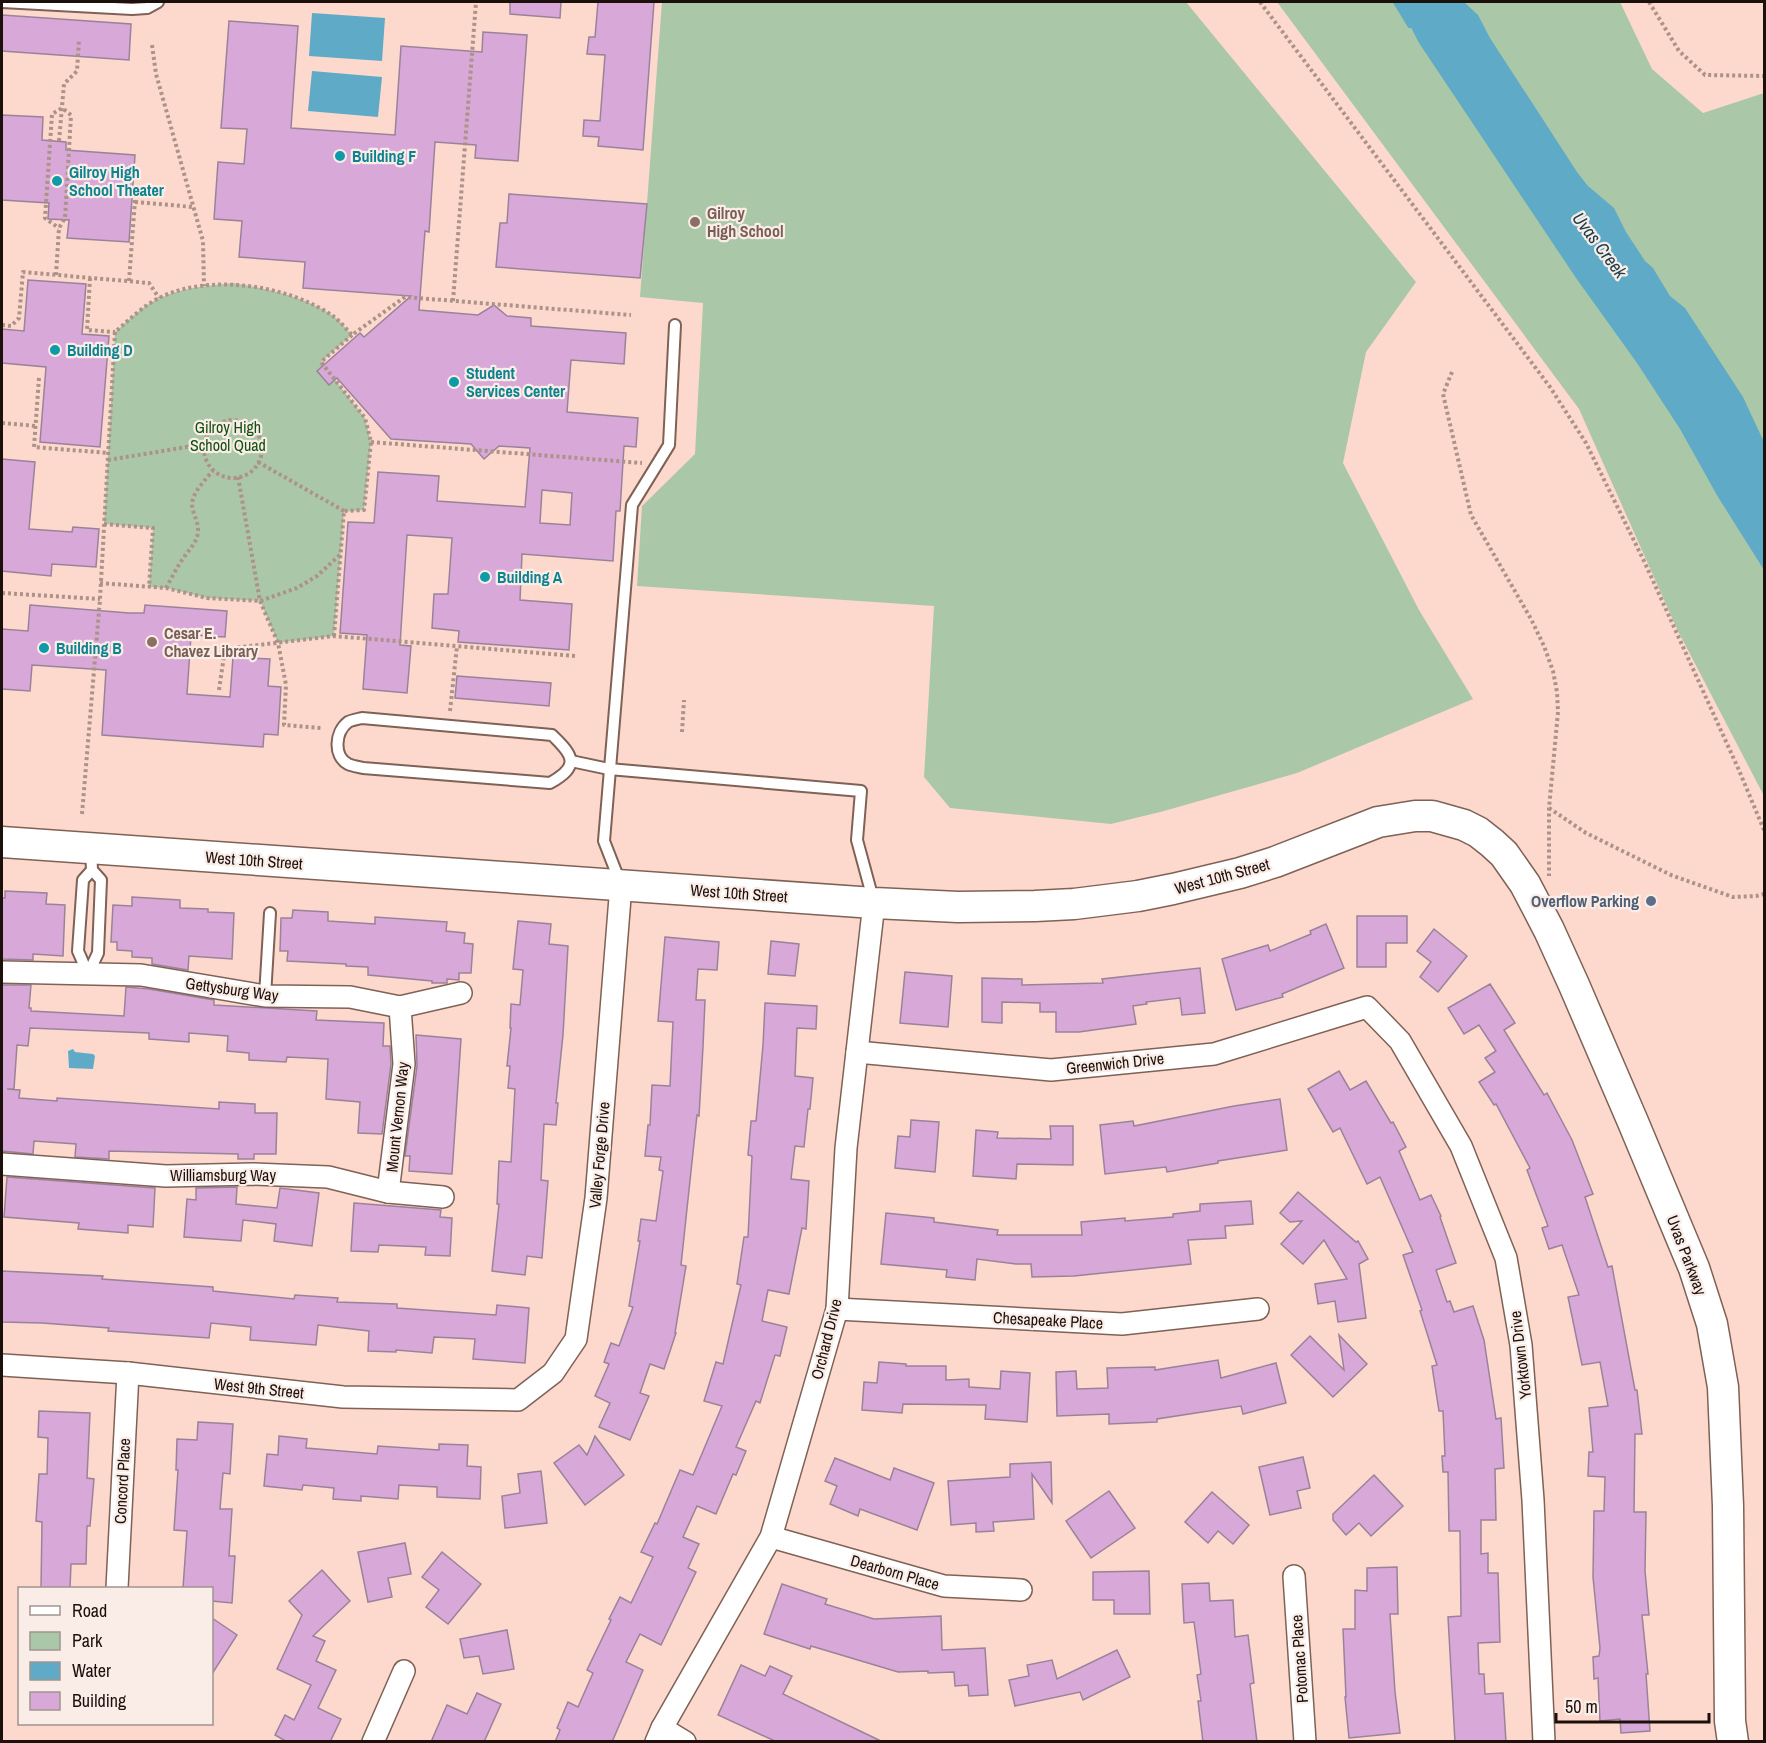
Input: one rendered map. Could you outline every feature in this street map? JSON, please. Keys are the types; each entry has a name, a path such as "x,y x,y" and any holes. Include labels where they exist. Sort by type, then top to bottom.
{"street":[{"name":"West 10th Street","path":"2,842 91,859 621,885 874,903 1005,907 1107,901 1173,889 1240,873 1378,822 1397,818 1432,816 1464,825"},
{"name":"Uvas Parkway","path":"1464,825 1478,832 1504,854 1525,884 1537,908 1574,985 1629,1112 1694,1268 1712,1324 1723,1386 1728,1506 1730,1721 1733,1742"},
{"name":"Valley Forge Drive","path":"518,1400 553,1373 576,1339 596,1198 621,885"},
{"name":"Orchard Drive","path":"659,1735 771,1537 837,1309 846,1148 874,903"},
{"name":"Gettysburg Way","path":"2,972 141,975 265,996 350,997 400,1007 460,993"},
{"name":"Mount Vernon Way","path":"388,1192 404,1064 400,1007"},
{"name":"Greenwich Drive","path":"857,1052 1051,1070 1214,1054 1367,1007"},
{"name":"Yorktown Drive","path":"1367,1007 1400,1041 1461,1146 1506,1258 1521,1345 1533,1500 1544,1742"},
{"name":"Williamsburg Way","path":"2,1164 166,1176 253,1174 328,1177 388,1192 443,1197"},
{"name":"Chesapeake Place","path":"837,1309 1122,1324 1258,1309"},
{"name":"West 9th Street","path":"2,1365 128,1373 342,1397 518,1400"},
{"name":"Concord Place","path":"117,1587 128,1373"},
{"name":"Dearborn Place","path":"771,1537 944,1586 1021,1590"},
{"name":"Potomac Place","path":"1294,1576 1305,1742"},
{"path":"373,1742 404,1671"},
{"path":"659,1735 685,1742"}],"lane":[{"path":"2,2 132,9 147,8 158,2"},
{"path":"621,885 604,841 632,505 669,445 675,325"},
{"path":"362,718 552,735 567,749 571,761 566,774 550,783 363,768 348,764 339,756 338,745 340,733 349,722 362,718"},
{"path":"571,761 609,769 861,791 857,840 874,903"},
{"path":"88,974 78,951 83,880 91,859"},
{"path":"88,974 98,953 101,880 91,859"},
{"path":"265,996 270,913"}],"path":[{"path":"453,301 476,2"},
{"path":"1260,2 1550,387 1586,443 1644,561 1764,830"},
{"path":"1649,2 1679,51 1705,75 1764,76"},
{"path":"59,141 64,84 77,71 79,40"},
{"path":"152,45 156,74 203,241 204,286"},
{"path":"56,275 59,228 65,218 71,115 62,108"},
{"path":"59,228 45,218 52,114 62,108"},
{"path":"129,281 136,187"},
{"path":"135,202 193,207"},
{"path":"2,325 11,326 19,318 23,272 149,283 159,298"},
{"path":"90,278 87,330 116,332"},
{"path":"82,814 100,599 116,332 132,317 159,298 189,288 233,283 271,290 303,301 333,316 352,335"},
{"path":"258,462 344,512 364,510 371,442 365,417 321,362 352,335 405,297 631,315"},
{"path":"1452,372 1443,393 1470,515 1531,619 1553,671 1557,692 1558,712 1549,808 1549,886"},
{"path":"39,378 34,447 108,453"},
{"path":"226,420 245,423 258,435 261,444 258,462 252,470 238,477 225,477 209,466 205,458 205,438 217,424 226,420"},
{"path":"2,423 36,426"},
{"path":"371,442 657,464"},
{"path":"108,460 188,447 204,448"},
{"path":"166,588 181,561 195,543 198,525 192,506 197,490 213,470"},
{"path":"238,477 260,601 278,643 286,685 284,725 321,728"},
{"path":"334,636 344,512"},
{"path":"104,524 153,528 149,587"},
{"path":"100,583 166,588 207,598 260,601 297,588 316,576 342,553"},
{"path":"2,593 100,599"},
{"path":"219,690 225,649 334,636 576,656"},
{"path":"450,709 457,646"},
{"path":"682,732 684,700"},
{"path":"1549,808 1587,833 1671,875 1733,897 1764,894"}],"green space":[{"path":"662,2 1186,2 1416,282 1366,352 1343,463 1419,610 1473,699 1297,773 1111,824 950,808 924,777 934,606 637,586 642,506 695,454 703,303 640,297"},
{"path":"1277,2 1620,2 1652,69 1703,113 1764,93 1764,796 1678,631 1579,409"},
{"name":"Gilroy High School Quad","path":"233,283 297,298 321,308 335,317 352,335 321,362 365,418 371,442 364,510 344,512 334,636 278,643 260,601 207,598 166,588 149,587 153,528 104,524 115,332 136,313 169,294"}],"water":[{"path":"1398,2 1464,2 1478,15 1490,38 1577,172 1588,186 1614,208 1645,261 1653,268 1670,296 1685,308 1743,397 1764,442 1764,570 1718,497 1680,429 1419,43"},
{"path":"312,13 385,18 382,61 309,56"},
{"path":"312,71 382,77 378,117 308,111"},
{"path":"73,1049 75,1052 95,1056 93,1069 69,1068 68,1051"}],"building":[{"path":"510,2 561,2 560,18 510,14"},
{"path":"598,2 654,2 643,150 598,146 599,137 583,136 584,120 600,121 605,55 587,54 589,37 595,37"},
{"path":"2,15 131,24 129,60 2,51"},
{"path":"229,21 298,26 291,128 395,135 401,46 482,52 483,32 527,35 518,161 475,158 476,145 435,142 429,232 425,231 419,310 478,315 494,305 507,316 531,318 531,326 626,333 624,364 571,360 567,412 638,418 636,447 624,446 620,511 616,511 613,561 522,554 520,600 572,604 569,650 458,642 459,631 432,628 434,594 448,594 452,538 407,535 400,645 411,646 407,693 363,689 367,635 340,633 348,522 374,523 378,472 439,476 437,501 525,507 530,448 499,446 484,459 471,444 391,439 337,378 329,385 317,371 360,333 364,337 411,296 303,288 305,262 239,257 242,221 214,219 218,162 244,164 247,129 221,128","holes":["542,490 572,493 570,525 540,523"]},
{"path":"2,115 43,117 42,140 66,142 66,150 135,155 129,242 67,238 69,220 48,219 49,203 2,200"},
{"path":"509,194 647,204 640,278 496,267 500,223 507,223"},
{"name":"Building D","path":"28,280 86,284 82,334 109,336 100,447 40,442 46,367 2,363 2,329 24,331"},
{"path":"2,459 35,462 29,529 72,532 73,527 99,529 96,567 52,564 51,576 2,571"},
{"path":"30,605 129,613 144,613 145,605 227,611 225,637 191,635 187,694 230,697 233,657 270,659 268,686 281,687 278,735 264,734 263,747 102,735 106,670 32,665 30,691 2,689 2,629 28,631"},
{"path":"457,676 551,683 549,706 455,698"},
{"path":"5,891 47,893 46,904 65,905 63,956 33,954 33,960 2,959 2,898 5,898"},
{"path":"132,897 180,900 180,908 234,913 232,959 189,956 188,970 152,964 152,958 132,957 132,951 117,950 117,942 111,942 113,905 132,906"},
{"path":"293,910 328,912 328,921 375,924 375,917 447,922 446,931 465,933 464,943 473,944 471,973 459,973 459,980 447,979 447,983 432,983 432,981 368,975 368,967 287,961 288,951 280,951 281,918 292,918"},
{"path":"1357,916 1407,916 1407,943 1386,943 1386,967 1357,967"},
{"path":"518,921 551,924 549,944 568,946 556,1125 544,1124 541,1180 548,1181 542,1258 527,1256 525,1275 492,1271 499,1204 497,1204 499,1161 511,1162 515,1089 508,1088 510,1066 507,1066 511,1004 520,1005 523,970 513,969"},
{"path":"1326,924 1344,968 1282,994 1283,997 1236,1010 1222,959 1268,945 1270,951 1311,934 1310,931"},
{"path":"1434,929 1467,956 1438,992 1420,977 1431,962 1417,951"},
{"path":"665,937 719,942 717,970 698,969 696,1000 705,1000 699,1116 697,1115 681,1265 686,1266 676,1333 664,1369 650,1364 640,1393 649,1396 630,1440 599,1427 610,1403 595,1396 609,1364 604,1362 611,1343 619,1346 633,1307 629,1306 640,1241 638,1241 641,1219 656,1221 663,1171 659,1170 661,1157 645,1156 648,1125 650,1125 652,1085 670,1086 673,1022 658,1021"},
{"path":"771,941 799,944 795,976 768,974"},
{"path":"1200,968 1205,1013 1182,1015 1180,998 1146,1002 1147,1004 1133,1006 1136,1024 1079,1032 1056,1032 1056,1012 1040,1012 1040,1003 1002,1002 1002,1023 982,1022 982,978 1022,979 1022,985 1103,983 1102,979"},
{"path":"905,972 952,976 948,1027 900,1023"},
{"path":"1490,984 1515,1023 1504,1030 1544,1095 1547,1093 1572,1140 1593,1194 1585,1197 1608,1267 1612,1266 1635,1390 1637,1390 1642,1434 1635,1434 1634,1512 1646,1512 1645,1571 1649,1615 1642,1615 1648,1674 1646,1674 1650,1731 1621,1733 1620,1719 1600,1721 1598,1678 1594,1679 1593,1657 1599,1656 1600,1648 1593,1577 1594,1511 1604,1511 1605,1477 1588,1476 1589,1452 1593,1452 1589,1408 1608,1406 1600,1362 1582,1365 1568,1297 1579,1295 1562,1245 1549,1249 1542,1228 1548,1226 1527,1170 1530,1168 1496,1104 1494,1105 1479,1082 1495,1072 1485,1058 1496,1051 1479,1025 1464,1034 1448,1008"},
{"path":"2,985 31,985 29,1008 31,1011 124,1016 126,987 214,1000 214,1005 317,1011 316,1020 384,1023 383,1046 390,1046 391,1064 382,1134 358,1133 360,1102 326,1099 328,1059 287,1057 286,1062 249,1060 249,1053 227,1051 228,1036 189,1033 189,1042 149,1039 149,1033 30,1028 28,1046 17,1045 14,1089 7,1089 20,1090 19,1098 57,1101 57,1098 219,1109 219,1102 255,1104 255,1113 277,1113 276,1154 254,1154 254,1159 238,1159 238,1154 109,1151 109,1159 75,1157 76,1144 34,1141 33,1154 2,1151"},
{"path":"765,1003 817,1006 816,1029 797,1028 795,1076 813,1078 804,1147 795,1146 791,1179 809,1181 806,1229 802,1228 789,1294 768,1290 762,1321 787,1327 780,1356 775,1355 760,1403 756,1401 736,1447 746,1451 736,1475 733,1474 716,1514 697,1506 683,1537 699,1544 688,1568 696,1572 661,1645 640,1634 626,1662 643,1670 612,1742 555,1742 560,1730 557,1728 568,1702 578,1707 593,1673 587,1670 620,1597 631,1603 653,1557 641,1552 655,1523 657,1524 680,1470 693,1475 722,1406 704,1401 716,1362 723,1364 741,1285 737,1284 744,1237 748,1237 752,1156 748,1155 751,1121 756,1121"},
{"path":"416,1035 461,1039 452,1174 409,1171 410,1156 405,1156 417,1066"},
{"path":"1339,1071 1350,1090 1366,1081 1391,1123 1393,1122 1406,1147 1399,1151 1420,1200 1431,1195 1441,1216 1456,1263 1436,1270 1447,1302 1450,1301 1454,1312 1473,1306 1484,1340 1496,1419 1501,1418 1504,1468 1495,1469 1496,1520 1481,1520 1481,1554 1488,1553 1488,1573 1498,1573 1500,1642 1478,1643 1479,1674 1484,1674 1485,1694 1503,1693 1506,1742 1455,1742 1448,1617 1461,1616 1460,1531 1449,1531 1448,1472 1443,1472 1442,1456 1445,1456 1443,1411 1439,1411 1432,1366 1437,1365 1420,1311 1422,1310 1403,1255 1413,1252 1380,1177 1367,1184 1340,1128 1333,1132 1308,1089"},
{"path":"1280,1099 1287,1150 1167,1172 1166,1167 1105,1174 1100,1125 1133,1121 1134,1126"},
{"path":"911,1120 939,1122 935,1172 895,1168 898,1136 910,1137"},
{"path":"1050,1126 1073,1126 1073,1165 1017,1164 1016,1179 973,1176 976,1130 998,1132 997,1138 1051,1139"},
{"path":"7,1177 155,1188 153,1227 128,1225 128,1233 78,1229 79,1223 4,1217"},
{"path":"237,1187 236,1204 277,1208 280,1188 319,1193 312,1246 274,1241 276,1224 243,1220 241,1241 184,1237 187,1199 196,1200 196,1188"},
{"path":"1298,1192 1356,1242 1358,1241 1368,1259 1359,1264 1366,1318 1338,1322 1335,1301 1318,1304 1315,1284 1347,1279 1324,1240 1303,1264 1281,1244 1302,1221 1290,1222 1280,1213"},
{"path":"1251,1201 1253,1224 1225,1226 1226,1238 1188,1240 1191,1264 1074,1276 1032,1277 1031,1264 977,1259 975,1280 946,1277 947,1270 881,1264 886,1213 934,1218 934,1222 998,1230 997,1235 1082,1235 1081,1222 1173,1217 1173,1214 1200,1211 1200,1204"},
{"path":"354,1203 441,1210 440,1217 452,1218 450,1256 425,1255 426,1247 379,1245 378,1252 351,1251"},
{"path":"2,1271 103,1276 102,1279 213,1287 213,1291 294,1299 295,1295 338,1298 337,1302 397,1304 397,1308 496,1315 497,1305 529,1308 525,1363 473,1359 475,1339 434,1337 432,1353 396,1350 396,1352 368,1351 369,1331 318,1325 316,1345 250,1340 251,1327 211,1323 209,1338 108,1331 109,1328 2,1322"},
{"path":"1339,1335 1367,1364 1333,1397 1291,1355 1310,1336 1344,1370"},
{"path":"1218,1360 1221,1378 1276,1363 1286,1403 1243,1414 1241,1406 1157,1419 1157,1422 1109,1424 1109,1414 1057,1416 1056,1372 1076,1371 1077,1389 1108,1388 1107,1368 1155,1367 1155,1370"},
{"path":"879,1362 906,1364 906,1366 946,1366 946,1380 969,1379 969,1387 1000,1389 1001,1371 1030,1373 1027,1422 985,1419 986,1405 903,1404 902,1413 862,1410 864,1382 877,1383"},
{"path":"39,1411 90,1413 87,1478 94,1479 90,1526 87,1526 86,1564 71,1564 70,1587 41,1587 42,1522 36,1521 39,1474 47,1474 48,1438 38,1437"},
{"path":"198,1422 233,1424 230,1474 223,1473 220,1509 232,1509 229,1556 235,1556 232,1603 213,1601 213,1587 183,1587 187,1531 174,1530 178,1470 176,1470 177,1439 197,1440"},
{"path":"279,1436 307,1439 306,1448 377,1454 378,1446 439,1450 439,1444 468,1445 467,1466 481,1467 480,1499 437,1497 437,1487 399,1485 398,1499 361,1496 361,1501 333,1499 334,1488 303,1485 302,1490 264,1486 267,1454 278,1455"},
{"path":"595,1436 624,1475 585,1505 554,1463 579,1445 587,1455"},
{"path":"1303,1457 1310,1488 1297,1491 1301,1508 1270,1515 1259,1467"},
{"path":"835,1458 890,1480 894,1468 934,1483 917,1530 860,1509 858,1516 830,1504 837,1486 825,1481"},
{"path":"1051,1462 1052,1503 1032,1474 1034,1519 993,1522 994,1531 976,1532 976,1523 951,1525 948,1481 1010,1477 1010,1464"},
{"path":"541,1471 547,1523 505,1528 502,1496 520,1493 518,1474"},
{"path":"1374,1475 1403,1506 1371,1536 1359,1523 1346,1535 1333,1520 1333,1514"},
{"path":"1109,1491 1135,1528 1091,1558 1066,1521"},
{"path":"1212,1492 1249,1525 1233,1544 1218,1531 1208,1543 1185,1522"},
{"path":"405,1543 411,1574 388,1578 392,1597 368,1602 358,1552"},
{"path":"442,1552 481,1584 448,1624 426,1607 439,1590 422,1577"},
{"path":"1397,1567 1398,1614 1390,1614 1400,1733 1349,1738 1343,1629 1355,1629 1355,1590 1367,1591 1367,1568"},
{"path":"322,1570 350,1601 313,1636 325,1641 316,1661 336,1670 318,1708 341,1719 330,1742 287,1742 275,1735 285,1715 294,1720 311,1685 277,1669 302,1615 289,1601"},
{"path":"1149,1571 1150,1614 1114,1614 1114,1600 1093,1600 1093,1572"},
{"path":"1209,1583 1210,1601 1233,1600 1235,1637 1248,1635 1254,1683 1250,1684 1257,1742 1203,1742 1197,1675 1201,1674 1194,1622 1184,1623 1182,1584"},
{"path":"782,1584 827,1599 825,1604 874,1619 941,1616 942,1650 985,1648 988,1695 969,1696 968,1685 955,1686 954,1672 898,1672 811,1646 810,1649 764,1634"},
{"path":"213,1619 237,1635 213,1672"},
{"path":"507,1630 514,1669 483,1674 479,1656 464,1658 460,1639"},
{"path":"1117,1650 1130,1677 1083,1700 1080,1692 1015,1706 1009,1680 1029,1676 1027,1665 1052,1660 1057,1679"},
{"path":"741,1665 765,1676 770,1666 792,1676 783,1694 883,1742 777,1742 718,1715"},
{"path":"477,1693 501,1704 484,1742 431,1742 447,1705 467,1714"}],"waterway":[{"name":"Uvas Creek","path":"1396,2 1410,25"}],"place":[{"name":"Building F","path":"340,156"},
{"name":"Gilroy High School Theater","path":"57,181"},
{"name":"Gilroy High School","path":"695,222"},
{"name":"Building D","path":"55,350"},
{"name":"Student Services Center","path":"454,382"},
{"name":"Building A","path":"485,577"},
{"name":"Cesar E. Chavez Library","path":"152,642"},
{"name":"Building B","path":"44,648"},
{"name":"Overflow Parking","path":"1651,901"}]}
